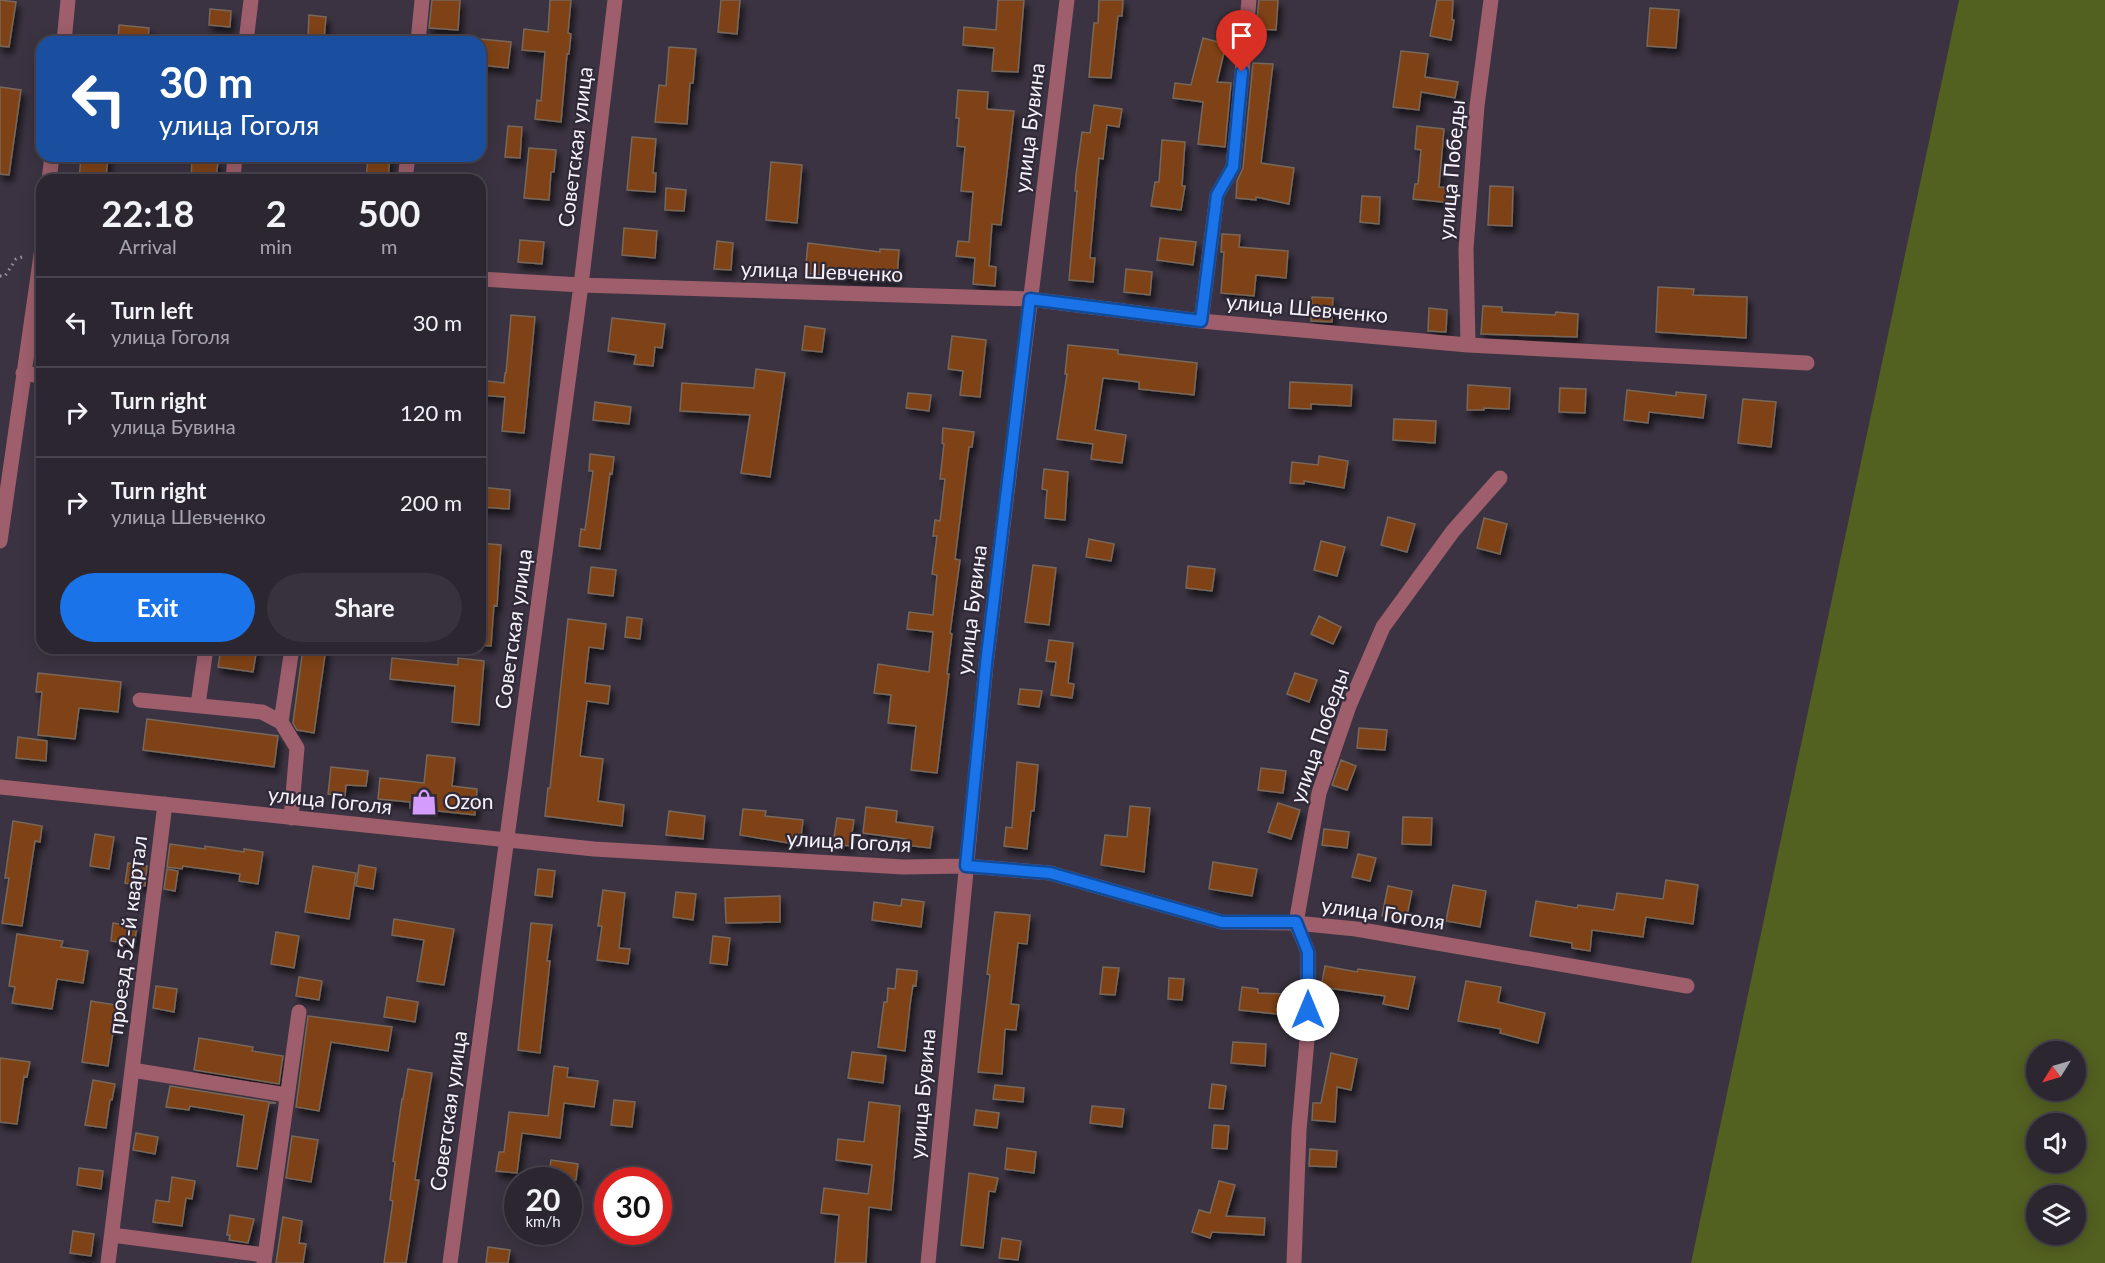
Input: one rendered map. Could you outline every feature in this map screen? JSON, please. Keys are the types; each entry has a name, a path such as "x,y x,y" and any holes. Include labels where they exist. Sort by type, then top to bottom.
{"street":[{"path":"65,36 68,0"},
{"path":"247,36 251,0"},
{"path":"419,36 422,0"},
{"name":"Советская улица","path":"450,1263 580,285 615,0"},
{"name":"улица Бувина","path":"928,1263 986,664 1067,0"},
{"path":"1201,321 1217,195 1233,167 1249,0"},
{"name":"улица Победы","path":"1468,345 1466,249 1477,106 1491,0"},
{"name":"улица Шевченко","path":"486,279 580,285 1030,299 1201,321 1468,345 1807,363"},
{"path":"0,541 36,289"},
{"path":"23,373 36,375"},
{"name":"улица Победы","path":"1296,922 1319,793 1349,706 1383,627 1453,531 1500,478"},
{"path":"198,705 205,654"},
{"path":"281,722 291,654"},
{"path":"140,699 262,712 281,722 297,748 291,818"},
{"name":"улица Гоголя","path":"0,787 594,849 903,867 966,866 1050,873 1222,922 1296,922 1356,929 1687,986"},
{"name":"проезд 52-й квартал","path":"108,1263 165,804"},
{"path":"1294,1263 1299,1130 1308,1018 1308,952 1296,922"},
{"path":"112,1235 264,1259 299,1012"},
{"path":"132,1070 287,1095"}],"path":[{"path":"0,276 5,276 16,259 36,252"}],"green space":[{"path":"1959,0 2105,0 2105,1263 1691,1263"}],"building":[{"path":"0,0 16,2 9,47 0,46"},
{"path":"432,0 460,0 458,30 429,28"},
{"path":"550,0 571,0 568,33 571,34 561,122 535,119 537,100 541,101 545,52 522,50 524,29 548,32"},
{"path":"721,0 740,0 737,34 718,32"},
{"path":"998,0 1024,0 1018,72 992,71 994,48 963,45 964,27 996,30"},
{"path":"1099,0 1123,0 1122,16 1118,16 1111,78 1089,77 1094,23 1098,23"},
{"path":"1259,0 1278,0 1276,30 1256,29"},
{"path":"1437,0 1453,0 1452,20 1454,20 1451,40 1430,36"},
{"path":"1650,8 1679,10 1676,48 1647,46"},
{"path":"210,9 231,11 230,27 209,25"},
{"path":"309,15 326,17 324,36 308,36"},
{"path":"119,25 149,28 148,36 118,36"},
{"path":"1203,38 1226,44 1217,82 1231,83 1225,147 1198,144 1203,102 1173,98 1175,83 1191,85"},
{"path":"486,40 511,42 508,68 486,66"},
{"path":"669,47 696,49 693,83 690,83 687,124 655,122 659,85 666,86"},
{"path":"1401,51 1428,54 1425,77 1458,82 1455,98 1421,92 1419,110 1393,107"},
{"path":"1253,63 1273,64 1261,163 1294,168 1289,204 1256,197 1256,200 1236,198 1237,181 1243,168"},
{"path":"0,87 21,90 9,175 0,174"},
{"path":"958,90 988,92 987,109 1014,111 1001,225 992,224 989,266 996,267 995,286 973,284 975,258 956,256 958,241 969,242 973,192 961,191 965,147 957,146"},
{"path":"1094,105 1122,109 1119,127 1107,125 1103,159 1099,158 1090,258 1095,258 1093,282 1069,280 1077,191 1075,191 1076,175 1082,132 1090,133"},
{"path":"508,126 522,127 520,158 505,157"},
{"path":"1417,126 1444,129 1439,187 1453,188 1452,203 1413,199 1415,184 1418,184 1421,150 1415,149"},
{"path":"632,137 656,139 653,173 656,173 655,192 627,190"},
{"path":"1162,140 1185,142 1182,186 1185,186 1181,210 1151,206 1155,182 1159,182"},
{"path":"529,148 556,150 554,172 551,172 549,200 524,198"},
{"path":"80,162 108,162 106,174 80,174"},
{"path":"192,162 218,162 217,174 191,174"},
{"path":"368,162 390,162 388,174 366,174"},
{"path":"771,162 802,165 797,223 766,220"},
{"path":"1490,186 1513,187 1512,226 1488,225"},
{"path":"666,188 686,190 684,211 665,210"},
{"path":"1362,196 1380,197 1379,224 1360,222"},
{"path":"624,228 657,231 655,258 622,255"},
{"path":"1222,234 1240,235 1239,247 1288,251 1286,278 1256,275 1254,296 1221,293 1224,252 1221,252"},
{"path":"1160,238 1196,242 1193,265 1157,260"},
{"path":"520,240 544,242 542,264 518,262"},
{"path":"717,241 733,243 731,270 714,269"},
{"path":"808,243 880,252 880,249 899,250 897,280 868,278 868,280 805,273"},
{"path":"1126,269 1152,272 1150,295 1124,292"},
{"path":"1658,287 1694,289 1693,295 1747,297 1746,338 1656,332"},
{"path":"1312,297 1333,298 1332,322 1311,321"},
{"path":"1483,306 1502,307 1502,312 1578,314 1577,337 1481,334"},
{"path":"1429,308 1447,310 1446,332 1428,331"},
{"path":"511,315 535,317 524,433 502,431 505,397 486,395 486,381 504,383"},
{"path":"612,318 665,324 662,348 655,347 653,366 634,364 636,355 608,351"},
{"path":"805,326 825,329 822,352 802,350"},
{"path":"952,336 986,340 980,397 960,395 963,371 948,369"},
{"path":"1068,345 1118,350 1118,354 1197,363 1194,395 1139,389 1139,382 1103,378 1095,430 1126,435 1122,463 1091,459 1093,444 1057,439 1067,374 1065,374"},
{"path":"756,369 785,373 770,477 741,473 750,415 680,411 682,383 754,388"},
{"path":"1290,382 1352,385 1351,406 1311,404 1311,409 1289,408"},
{"path":"1468,385 1510,388 1509,409 1467,410"},
{"path":"1560,388 1586,389 1585,413 1559,412"},
{"path":"1627,390 1676,396 1676,392 1706,395 1703,418 1649,412 1648,423 1624,420"},
{"path":"908,393 931,395 929,411 906,408"},
{"path":"1743,399 1776,402 1771,447 1738,443"},
{"path":"595,402 631,407 629,424 593,420"},
{"path":"1394,419 1436,421 1435,443 1393,440"},
{"path":"943,428 974,432 972,447 969,447 955,559 960,560 950,633 952,634 947,674 949,674 937,773 911,770 916,726 888,723 891,695 874,693 878,664 929,672 933,632 907,629 909,612 933,615 937,575 932,574 937,536 933,536 935,520 940,521 945,479 940,479 944,444 942,443"},
{"path":"590,454 614,457 600,549 579,546 581,529 585,530 593,471 589,471"},
{"path":"1319,456 1348,461 1344,488 1304,481 1304,484 1290,483 1292,462 1318,465"},
{"path":"1044,469 1068,472 1065,520 1045,518 1047,490 1042,489"},
{"path":"486,488 510,490 509,509 486,507"},
{"path":"1388,517 1415,524 1407,552 1381,545"},
{"path":"1484,518 1507,524 1500,554 1477,548"},
{"path":"1089,539 1114,544 1111,561 1086,557"},
{"path":"1321,541 1345,547 1337,576 1314,570"},
{"path":"486,544 501,545 497,606 494,605 491,646 486,646"},
{"path":"1033,565 1056,568 1049,625 1025,622"},
{"path":"1188,566 1215,569 1212,591 1186,588"},
{"path":"591,567 616,570 613,596 588,593"},
{"path":"1319,616 1341,627 1333,644 1311,634"},
{"path":"627,617 642,619 640,639 625,637"},
{"path":"568,619 606,624 603,649 589,647 585,683 610,686 608,704 587,701 580,756 603,759 598,801 624,805 622,826 545,816"},
{"path":"1049,640 1073,643 1068,683 1074,684 1072,698 1051,695 1056,662 1046,661"},
{"path":"220,654 256,654 253,672 218,667"},
{"path":"302,654 325,654 314,733 297,730 293,723"},
{"path":"392,658 458,665 458,658 484,661 479,725 452,722 455,686 390,679"},
{"path":"38,673 121,682 118,712 79,708 75,739 38,735 42,692 36,692"},
{"path":"1295,673 1317,680 1309,702 1287,694"},
{"path":"1020,689 1042,691 1039,707 1018,704"},
{"path":"147,719 278,736 274,767 143,750"},
{"path":"1359,728 1387,730 1385,750 1357,748"},
{"path":"18,737 47,741 46,761 16,758"},
{"path":"427,755 455,758 452,786 477,789 475,815 410,808 410,802 378,799 380,778 424,783"},
{"path":"1341,760 1356,766 1347,790 1332,785"},
{"path":"1017,762 1038,765 1034,811 1031,811 1027,849 1004,846 1006,827 1012,828"},
{"path":"331,767 368,771 366,786 346,785 345,796 328,794"},
{"path":"1261,768 1286,771 1283,793 1258,790"},
{"path":"1278,803 1300,810 1291,839 1268,832"},
{"path":"1130,806 1150,808 1144,872 1101,865 1105,835 1127,837"},
{"path":"866,807 897,811 896,822 933,827 930,848 905,845 906,839 863,833"},
{"path":"743,809 766,811 765,816 803,820 800,845 740,835"},
{"path":"669,811 705,816 703,839 666,835"},
{"path":"1403,817 1432,818 1431,845 1402,844"},
{"path":"837,818 854,820 850,846 833,844"},
{"path":"13,821 42,826 40,842 35,841 22,926 2,923 9,878 5,878"},
{"path":"1324,829 1349,832 1347,848 1322,845"},
{"path":"95,834 114,837 109,869 90,866"},
{"path":"170,844 205,849 205,846 244,852 244,849 263,852 258,884 239,881 240,874 183,866 182,869 167,867"},
{"path":"1358,854 1376,858 1370,881 1352,877"},
{"path":"1213,862 1257,869 1252,896 1209,889"},
{"path":"128,863 147,866 145,886 125,883"},
{"path":"359,865 376,868 373,889 356,886"},
{"path":"313,866 356,873 349,919 305,912"},
{"path":"167,869 178,871 175,891 164,889"},
{"path":"538,869 555,871 552,897 535,895"},
{"path":"1666,880 1698,885 1693,924 1646,917 1643,937 1592,930 1590,951 1572,948 1572,943 1530,936 1536,901 1577,908 1578,905 1614,910 1617,893 1663,899"},
{"path":"1453,885 1486,891 1480,927 1446,921"},
{"path":"1388,886 1412,891 1406,921 1382,916"},
{"path":"603,890 625,893 619,948 630,949 628,964 597,960 602,926 598,926"},
{"path":"676,892 696,894 693,920 673,917"},
{"path":"780,896 780,922 726,923 725,898"},
{"path":"902,899 924,902 921,927 872,920 874,902 901,906"},
{"path":"995,912 1030,915 1027,944 1018,943 1011,1004 1019,1005 1016,1030 1005,1029 1002,1074 978,1072"},
{"path":"394,919 454,929 444,985 417,981 424,940 392,935"},
{"path":"113,923 137,927 134,945 111,941"},
{"path":"531,923 552,925 540,1053 518,1050"},
{"path":"276,932 299,936 294,968 271,964"},
{"path":"17,934 63,941 61,947 88,951 83,983 57,979 52,1009 12,1003 15,987 9,986"},
{"path":"713,936 730,938 727,965 710,963"},
{"path":"1325,966 1357,972 1358,969 1415,977 1408,1009 1383,1004 1385,996 1321,987"},
{"path":"1103,967 1119,968 1115,995 1100,994"},
{"path":"897,969 917,971 916,986 913,985 910,1005 905,1051 878,1047 884,1002 887,1002 888,988 895,989"},
{"path":"299,977 322,981 319,1000 296,996"},
{"path":"1169,978 1184,979 1182,1000 1168,999"},
{"path":"1466,981 1501,987 1498,1002 1545,1013 1538,1043 1500,1033 1501,1029 1458,1021"},
{"path":"156,986 177,989 174,1012 153,1008"},
{"path":"1242,987 1258,989 1258,993 1288,994 1287,1015 1239,1010"},
{"path":"387,997 418,1002 415,1022 384,1017"},
{"path":"91,1001 122,1006 119,1027 114,1026 108,1066 82,1062"},
{"path":"308,1016 392,1027 388,1051 331,1042 319,1111 296,1107"},
{"path":"199,1038 253,1047 252,1051 283,1056 279,1084 194,1070"},
{"path":"1233,1042 1266,1044 1265,1066 1231,1063"},
{"path":"852,1052 886,1056 883,1083 848,1078"},
{"path":"1331,1053 1357,1059 1351,1090 1337,1087 1335,1122 1312,1120 1313,1103 1321,1103"},
{"path":"0,1058 30,1062 27,1077 24,1076 17,1124 0,1122"},
{"path":"554,1066 568,1068 567,1077 598,1081 594,1107 564,1103 560,1138 522,1133 518,1167 504,1167 504,1172 496,1171 499,1152 504,1152 509,1112 548,1116"},
{"path":"408,1069 432,1073 415,1180 419,1180 406,1263 384,1263 393,1201 390,1200 395,1162 393,1161"},
{"path":"93,1080 115,1084 106,1128 85,1125"},
{"path":"1212,1084 1226,1086 1223,1109 1209,1108"},
{"path":"995,1085 1024,1088 1023,1102 993,1099"},
{"path":"170,1086 276,1103 269,1103 257,1169 237,1166 244,1115 190,1106 189,1110 166,1107"},
{"path":"614,1100 635,1102 632,1127 611,1125"},
{"path":"869,1102 900,1106 891,1210 869,1207 866,1263 835,1263 839,1215 821,1213 824,1188 868,1194 872,1165 836,1160 838,1139 864,1142"},
{"path":"1092,1106 1124,1109 1122,1127 1090,1123"},
{"path":"976,1110 999,1113 997,1128 974,1125"},
{"path":"1214,1125 1229,1126 1227,1149 1212,1148"},
{"path":"136,1133 158,1137 155,1154 133,1150"},
{"path":"292,1136 318,1140 311,1182 286,1178"},
{"path":"1007,1148 1036,1152 1034,1173 1005,1169"},
{"path":"1310,1149 1337,1151 1336,1167 1309,1166"},
{"path":"551,1160 578,1164 578,1167 550,1167"},
{"path":"79,1168 103,1171 101,1189 77,1185"},
{"path":"969,1173 998,1178 995,1192 989,1191 983,1248 961,1245"},
{"path":"172,1177 195,1181 192,1199 186,1198 182,1226 153,1222 156,1200 169,1202"},
{"path":"1219,1181 1235,1185 1226,1216 1265,1218 1264,1235 1212,1232 1210,1238 1192,1232 1199,1210 1210,1213"},
{"path":"230,1215 254,1219 248,1243 229,1240 230,1235 227,1235"},
{"path":"283,1217 302,1221 299,1243 306,1244 303,1263 276,1263"},
{"path":"73,1231 94,1234 91,1256 70,1253"},
{"path":"1002,1238 1021,1241 1018,1260 999,1258"},
{"path":"488,1247 510,1250 508,1263 486,1263"}],"place":[{"name":"Ozon","path":"424,802"}],"route":[{"path":"1242,72 1233,167 1217,195 1201,321 1030,299 986,664 966,866 1050,873 1222,922 1296,922 1308,952 1308,1010"}]}
